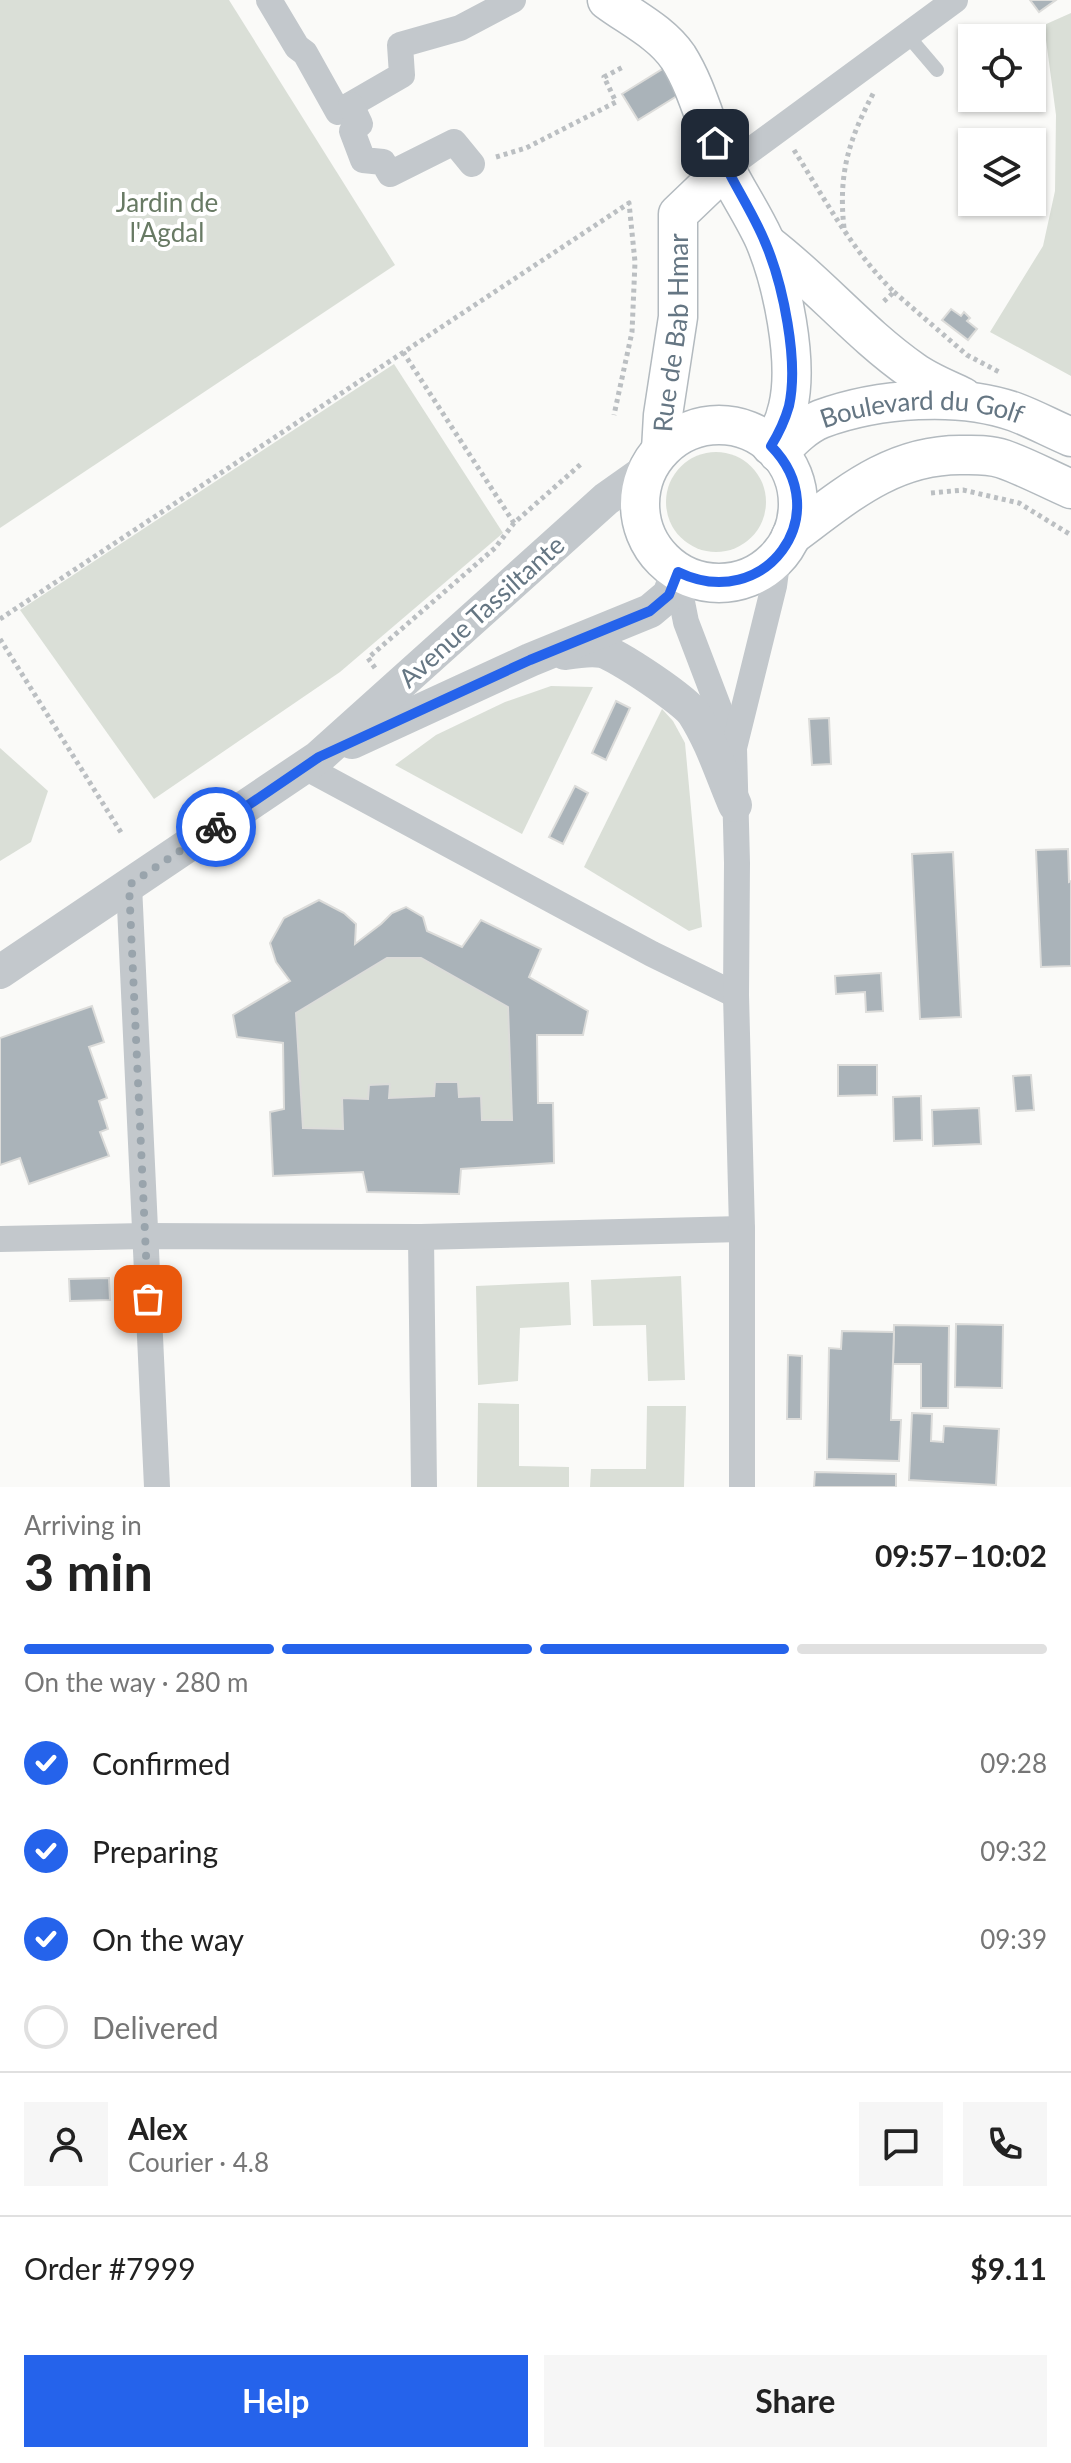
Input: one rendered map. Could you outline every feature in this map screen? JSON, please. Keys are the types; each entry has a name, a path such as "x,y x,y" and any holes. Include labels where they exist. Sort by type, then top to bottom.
{"main road":[{"path":"607,0 657,35 677,55 693,85 725,169 765,242 779,281 790,362 789,404 775,449"},
{"name":"Rue de Bab Hmar","path":"654,460 678,317 678,214 725,169"},
{"path":"765,242 794,264 863,331 914,372 972,402"},
{"name":"Boulevard du Golf","path":"775,449 820,419 906,401 931,399 972,402 1013,412 1071,437"},
{"path":"719,425 747,429 775,449 789,469 796,488 797,517 784,546 757,573 732,582 714,583 683,574 660,557 647,538 640,504 654,460 688,431 719,425"},
{"name":"Boulevard du Golf","path":"784,546 876,476 906,462 934,455 1001,458 1071,489"}],"street":[{"path":"269,0 297,47 305,53 338,112 402,75 400,45 460,28 513,0"},
{"path":"725,169 955,0"},
{"path":"351,105 360,124 352,131 363,160 383,162 390,174 454,142 472,164"},
{"name":"Avenue Tassiltante","path":"0,972 312,762 606,499 654,460"},
{"path":"742,1487 742,1229 734,748 784,546"},
{"path":"683,574 681,597 686,622 734,748"},
{"name":"Avenue Tassiltante","path":"312,762 530,660 650,611 669,595 683,574"},
{"path":"530,660 579,651 601,651 639,671 692,711 735,805"},
{"path":"312,762 652,954 736,995"},
{"path":"129,885 157,1487"},
{"path":"0,1239 421,1237 742,1229"},
{"path":"421,1237 424,1487"}],"lane":[{"path":"908,36 937,70"}],"path":[{"path":"472,164 526,148 616,102 604,77 625,66"},
{"path":"844,230 843,174 856,124 874,92 860,71"},
{"path":"794,150 844,230 883,281 967,355 1008,377"},
{"path":"0,619 629,203 635,262 632,332 614,415"},
{"path":"881,304 894,292"},
{"path":"403,352 514,523"},
{"path":"391,692 368,658 495,548 514,523 581,464"},
{"path":"922,493 963,490 1019,503 1071,535"},
{"path":"0,639 122,834"}],"green space":[{"name":"Jardin de l'Agdal","path":"0,0 229,0 395,265 0,528"},
{"path":"1071,13 1071,376 990,332 1043,246 1055,191 1056,115 1046,24"},
{"path":"394,364 503,533 340,672 154,799 20,610"},
{"path":"716,452 735,456 751,467 762,483 766,502 762,521 751,537 735,548 716,552 697,548 681,537 670,521 666,502 670,483 681,467 697,456"},
{"path":"551,686 593,687 522,834 395,765 436,735 505,702"},
{"path":"662,709 685,743 702,927 689,931 584,867"},
{"path":"0,748 48,791 31,842 0,861"},
{"path":"387,958 421,958 508,1007 512,1120 482,1120 481,1096 459,1097 458,1082 436,1082 434,1096 389,1098 389,1084 369,1085 368,1099 343,1129 303,1128 296,1013"},
{"path":"681,1276 685,1380 648,1381 646,1325 593,1326 591,1280"},
{"path":"569,1282 571,1325 520,1328 518,1381 478,1385 476,1286"},
{"path":"478,1403 519,1404 519,1466 569,1467 569,1487 477,1487"},
{"path":"647,1406 686,1406 684,1487 590,1487 591,1469 646,1469"}],"building":[{"path":"1030,0 1056,0 1039,12"},
{"path":"669,65 685,91 638,120 622,94"},
{"path":"951,309 961,316 964,312 970,318 967,321 977,329 968,340 942,320"},
{"path":"616,701 630,708 606,760 592,753"},
{"path":"829,718 831,764 812,765 809,719"},
{"path":"575,786 588,793 563,844 549,837"},
{"path":"1068,849 1071,966 1041,967 1036,850"},
{"path":"953,852 961,1017 920,1019 912,854"},
{"path":"319,900 344,913 356,924 355,944 392,913 406,907 423,917 427,931 462,947 481,920 541,949 529,977 588,1011 583,1035 537,1035 538,1103 553,1103 554,1163 461,1169 459,1194 367,1192 363,1172 273,1176 270,1112 284,1109 283,1043 237,1037 233,1015 290,981 276,962 270,943 284,918","holes":["387,958 421,958 508,1007 512,1120 482,1120 481,1096 459,1097 458,1082 435,1082 434,1096 389,1098 390,1084 369,1085 368,1099 342,1098 343,1129 303,1128 296,1013"]},
{"path":"881,973 883,1011 866,1012 865,992 836,994 835,976"},
{"path":"92,1006 104,1042 89,1047 107,1098 99,1101 108,1129 100,1132 109,1156 29,1184 20,1158 0,1165 0,1038"},
{"path":"838,1065 877,1065 877,1095 838,1096"},
{"path":"1031,1075 1034,1110 1016,1111 1013,1076"},
{"path":"921,1096 922,1140 894,1141 893,1097"},
{"path":"979,1108 981,1144 933,1146 932,1110"},
{"path":"109,1278 110,1300 70,1301 69,1279"},
{"path":"956,1324 1003,1325 1002,1388 955,1387"},
{"path":"894,1325 949,1326 948,1408 921,1408 921,1364 893,1364"},
{"path":"842,1331 894,1332 891,1420 901,1420 899,1461 827,1459 829,1348 841,1349"},
{"path":"788,1355 802,1356 801,1419 787,1419"},
{"path":"912,1413 932,1414 931,1441 943,1442 944,1426 999,1429 996,1485 909,1480"},
{"path":"815,1472 896,1474 896,1487 814,1487"}],"way so far":[{"path":"148,1299 129,885 216,827"}],"route":[{"path":"216,827 319,757 530,660 650,611 669,595 678,572 705,582 732,582 757,573 772,563 783,550 797,517 793,478 784,460 771,446 785,419 791,385 784,308 779,281 765,242 725,169 715,143"}]}
